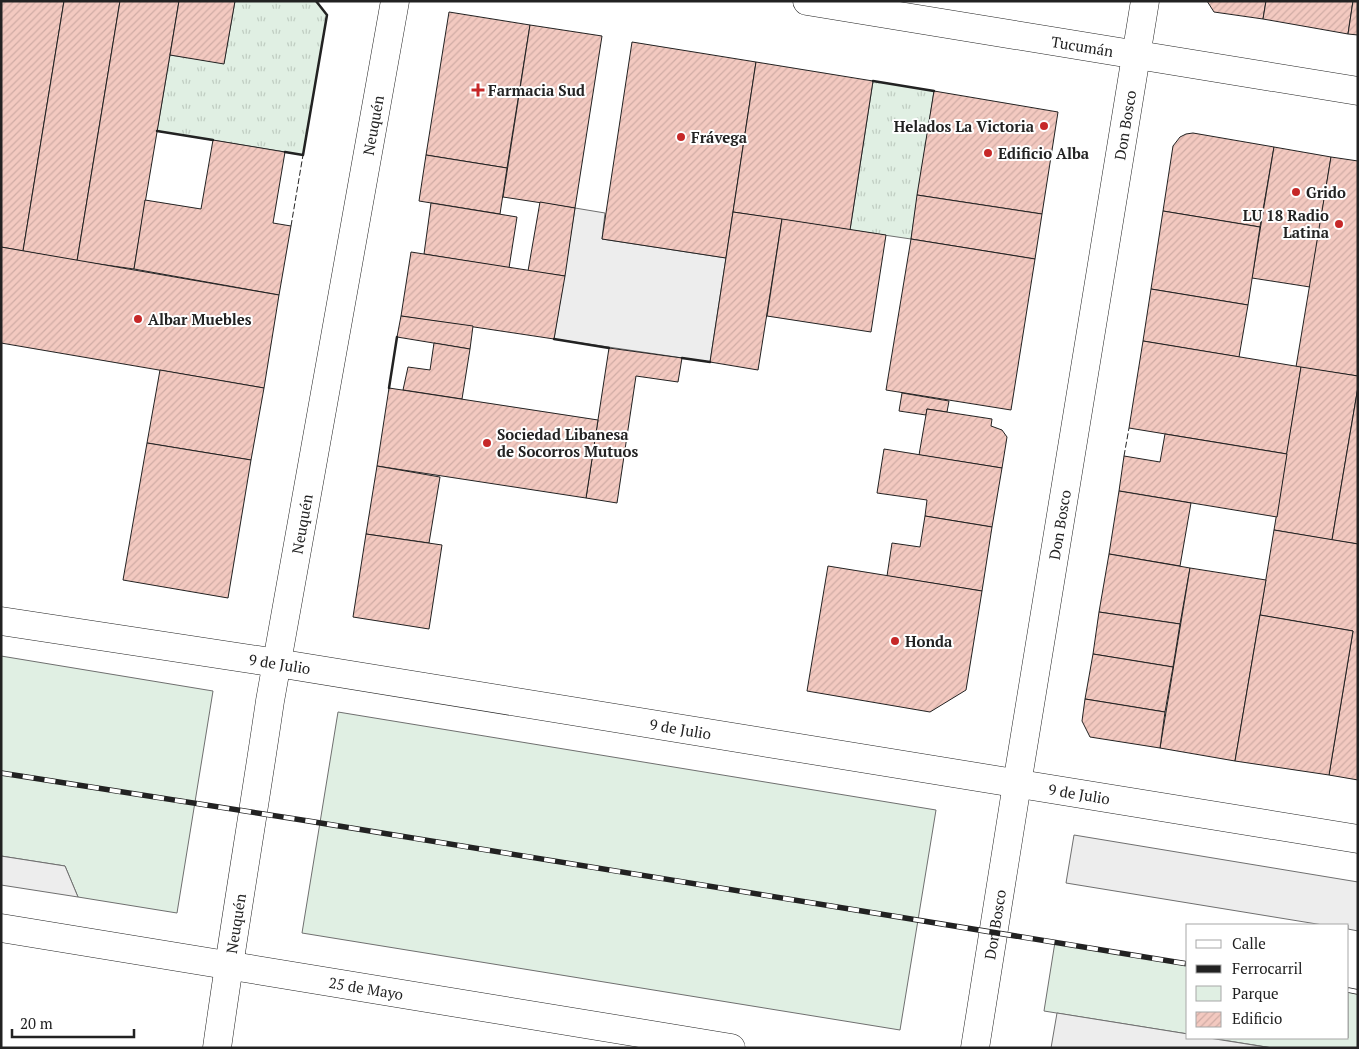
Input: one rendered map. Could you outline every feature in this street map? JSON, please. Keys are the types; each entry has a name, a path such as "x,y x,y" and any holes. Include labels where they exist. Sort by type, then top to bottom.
{"street":[{"name":"Neuquén","path":"217,1048 228,964 277,663 395,1"},
{"name":"Tucumán","path":"807,1 1358,91"},
{"name":"Don Bosco","path":"975,1048 1145,1"},
{"name":"9 de Julio","path":"1,621 277,663 1358,839"},
{"name":"25 de Mayo","path":"1,928 731,1048"}],"green space":[{"path":"235,1 316,1 327,15 303,155 157,131 170,55 224,63"},
{"path":"873,81 934,91 911,239 850,230"},
{"path":"1,656 213,691 177,913 78,897 65,866 1,856"},
{"path":"338,712 936,810 900,1030 302,933"},
{"path":"1055,942 1186,963 1186,1034 1044,1011"},
{"path":"1349,989 1358,991 1358,1048 1273,1048 1216,1039 1349,1039"}],"shaded area":[{"path":"575,208 605,213 602,239 726,258 710,362 554,339"},
{"path":"1074,835 1358,882 1358,931 1349,929 1349,924 1317,924 1066,883"},
{"path":"1,856 65,866 78,897 1,885"},
{"path":"1057,1013 1186,1034 1186,1039 1215,1039 1272,1048 1051,1048"}],"building":[{"path":"1,1 64,1 23,251 1,247"},
{"path":"64,1 120,1 77,261 23,251"},
{"path":"120,1 179,1 134,269 77,261"},
{"path":"179,1 235,1 224,64 170,55"},
{"path":"1207,1 1266,1 1263,19 1214,12"},
{"path":"1266,1 1353,1 1348,34 1263,19"},
{"path":"1353,1 1358,1 1358,35 1348,34"},
{"name":"Farmacia Sud","path":"449,12 530,25 507,168 426,155"},
{"path":"530,25 602,36 575,208 503,197"},
{"name":"Frávega","path":"632,42 756,62 726,258 602,239"},
{"path":"756,62 873,81 850,230 733,212"},
{"name":"Edificio Alba","path":"934,91 1058,112 1042,214 917,195"},
{"path":"1193,133 1274,147 1260,227 1163,211 1173,146 1180,137"},
{"path":"213,140 285,152 273,223 291,226 279,295 134,269 145,200 201,209"},
{"name":"Grido","path":"1274,147 1331,157 1310,287 1252,278"},
{"path":"426,155 507,168 500,214 419,201"},
{"name":"LU 18 Radio Latina","path":"1331,157 1358,161 1358,376 1296,367"},
{"path":"917,195 1042,214 1035,259 911,239"},
{"path":"540,202 575,208 565,276 528,271"},
{"path":"431,203 517,217 509,268 424,254"},
{"path":"1163,211 1260,227 1248,305 1151,289"},
{"path":"733,212 782,219 758,370 710,362"},
{"path":"782,219 886,235 871,332 767,316"},
{"path":"911,239 1035,259 1011,410 886,390"},
{"name":"Albar Muebles","path":"1,247 279,295 264,388 1,343"},
{"path":"411,252 565,276 554,339 401,316"},
{"path":"1151,289 1248,305 1239,357 1143,341"},
{"path":"401,316 473,326 470,349 397,337"},
{"path":"1143,341 1301,367 1287,454 1129,428"},
{"path":"434,343 470,349 462,399 403,390 408,367 430,370"},
{"path":"609,348 682,358 678,382 636,376 617,503 586,498"},
{"path":"1301,367 1358,376 1358,387 1332,540 1274,530"},
{"path":"160,370 264,388 251,460 147,443"},
{"path":"1358,387 1358,544 1332,540"},
{"name":"Sociedad Libanesa de Socorros Mutuos","path":"389,388 598,420 586,498 377,466"},
{"path":"902,393 949,401 947,412 927,409 926,415 899,411"},
{"path":"927,409 992,419 991,426 1002,430 1007,437 1002,468 919,455"},
{"path":"1165,434 1287,454 1277,517 1119,491 1124,456 1160,462"},
{"path":"147,443 251,460 228,598 123,580"},
{"path":"884,449 1002,468 992,527 925,516 927,500 877,493"},
{"path":"377,466 440,477 429,543 366,534"},
{"path":"1119,491 1191,503 1180,566 1109,554"},
{"path":"925,516 992,527 982,591 887,576 892,543 920,547"},
{"path":"1274,530 1358,544 1358,780 1329,775 1353,631 1260,615"},
{"path":"366,534 442,545 429,629 353,617"},
{"path":"1109,554 1190,568 1180,624 1099,612"},
{"name":"Honda","path":"828,566 982,591 966,690 930,712 807,691"},
{"path":"1190,568 1266,580 1235,761 1160,748"},
{"path":"1099,612 1180,624 1173,667 1093,654"},
{"path":"1260,615 1353,631 1329,775 1235,761"},
{"path":"1093,654 1173,667 1165,712 1085,699"},
{"path":"1085,699 1165,712 1160,748 1090,737 1082,721"}],"railway":[{"path":"1,773 1186,964"},
{"path":"1349,990 1358,992"}],"fence":[{"path":"291,226 303,155"},
{"path":"1124,456 1129,428"}],"wall":[{"path":"285,152 303,155 327,15 316,1"},
{"path":"873,81 934,91"},
{"path":"157,131 213,140"},
{"path":"389,388 397,337"},
{"path":"554,339 609,348"},
{"path":"682,358 710,362"}],"place":[{"name":"Farmacia Sud","path":"478,90"},
{"name":"Helados La Victoria","path":"1044,126"},
{"name":"Frávega","path":"681,137"},
{"name":"Edificio Alba","path":"988,153"},
{"name":"Grido","path":"1296,192"},
{"name":"LU 18 Radio Latina","path":"1339,224"},
{"name":"Albar Muebles","path":"138,319"},
{"name":"Sociedad Libanesa de Socorros Mutuos","path":"487,443"},
{"name":"Honda","path":"895,641"}]}
